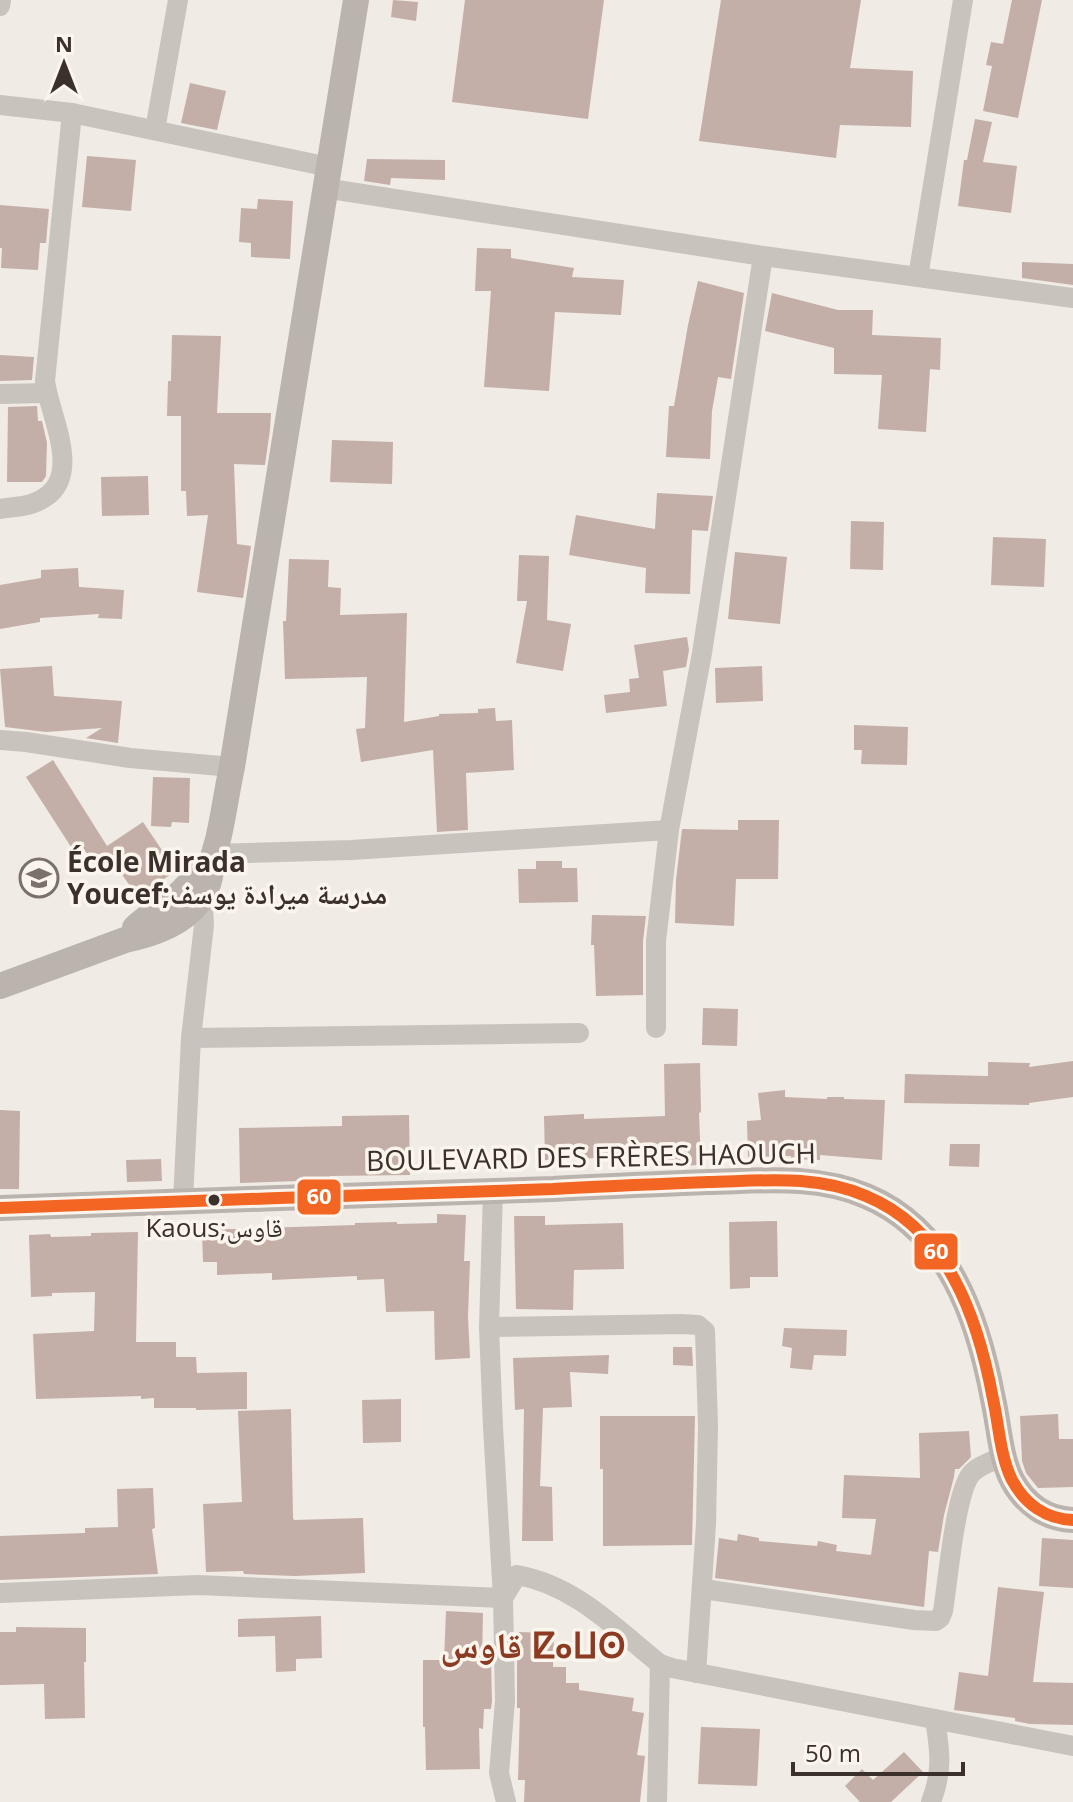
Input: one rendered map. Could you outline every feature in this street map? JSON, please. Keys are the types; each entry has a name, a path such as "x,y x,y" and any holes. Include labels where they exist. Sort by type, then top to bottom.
{"street":[{"path":"0,6 1,0"},
{"path":"155,130 178,0"},
{"path":"0,986 125,940 144,936 175,922 200,900 210,877 232,767 356,0"},
{"path":"918,277 963,0"},
{"path":"0,105 72,113 155,130 327,178 763,256 1073,298"},
{"path":"0,509 31,504 44,498 60,481 61,440 45,381 72,113"},
{"path":"656,1028 656,941 669,830 702,653 763,256"},
{"path":"0,394 47,393"},
{"path":"0,740 130,758 232,767"},
{"path":"125,940 139,924 184,890 212,860 669,830"},
{"path":"183,1200 191,1038 204,925 200,900"},
{"path":"191,1038 579,1033"},
{"name":"BOULEVARD DES FRÈRES HAOUCH","path":"0,1208 746,1181 802,1181 838,1186 881,1202 901,1216 922,1234 951,1274 978,1331 1010,1476 1024,1498 1046,1515 1073,1520"},
{"path":"493,1191 489,1327 503,1598 505,1701 499,1773 506,1802"},
{"path":"489,1327 682,1324 703,1328 706,1336 708,1426 703,1589 696,1673"},
{"path":"703,1589 936,1621 943,1611 966,1482 973,1471 1004,1456"},
{"path":"503,1598 517,1575 549,1583 575,1596 660,1664 1073,1746"},
{"path":"0,1593 198,1585 503,1598"},
{"path":"657,1802 660,1664"},
{"path":"931,1802 938,1783 940,1753 935,1719"}],"building":[{"path":"393,0 418,2 416,21 391,17"},
{"path":"465,0 604,0 588,119 452,102"},
{"path":"721,0 861,0 850,68 913,71 911,127 840,125 836,158 699,141"},
{"path":"1012,0 1042,0 1018,118 983,111 992,66 986,65 991,42 1003,44"},
{"path":"190,83 226,91 217,130 181,123"},
{"path":"975,119 992,122 983,162 1017,166 1011,213 958,206 964,160 967,160"},
{"path":"87,156 136,160 131,211 82,207"},
{"path":"367,159 445,160 445,180 391,178 390,185 364,181"},
{"path":"258,199 293,201 290,259 251,257 251,243 239,242 241,208 257,209"},
{"path":"0,205 49,209 46,243 40,243 38,270 1,268"},
{"path":"477,248 511,249 511,258 574,268 572,277 624,280 621,315 555,312 549,391 484,387 491,291 475,291"},
{"path":"1022,262 1073,264 1073,285 1022,278"},
{"path":"698,281 744,293 731,379 718,377 712,411 710,459 666,457 669,406 674,406"},
{"path":"772,293 838,310 873,310 872,335 941,338 940,370 930,369 926,432 878,429 882,375 834,374 834,348 765,331"},
{"path":"172,335 221,336 217,413 271,413 265,465 234,464 237,544 251,546 243,598 197,592 208,515 187,516 186,491 181,491 181,416 167,416"},
{"path":"0,355 34,357 32,380 0,381"},
{"path":"37,406 38,421 42,421 47,443 46,476 42,482 7,482 8,407"},
{"path":"332,440 393,442 392,484 330,482"},
{"path":"148,476 149,515 102,516 101,477"},
{"path":"657,493 713,496 708,531 692,530 690,594 645,593 646,568 569,555 576,515 655,529"},
{"path":"851,521 884,522 883,570 850,569"},
{"path":"993,537 1046,539 1044,587 991,585"},
{"path":"735,552 787,557 780,624 728,619"},
{"path":"519,555 549,556 547,620 571,624 563,671 516,663 527,601 517,601"},
{"path":"289,559 329,560 328,587 341,588 340,615 407,613 404,722 439,714 478,713 478,709 495,708 496,721 512,720 514,770 466,773 468,830 437,832 433,750 361,762 356,729 365,728 367,677 285,679 283,621 286,621"},
{"path":"78,568 79,587 124,590 122,619 98,618 99,614 40,618 40,622 0,629 0,585 41,578 41,570"},
{"path":"687,637 689,650 686,667 663,671 667,706 606,713 604,695 630,692 629,679 639,678 634,645"},
{"path":"52,666 54,696 122,701 118,743 86,738 102,728 46,732 5,727 0,669"},
{"path":"762,666 763,701 716,703 715,668"},
{"path":"854,725 908,727 907,765 861,764 862,750 854,750"},
{"path":"53,760 107,846 143,822 176,871 164,879 166,884 141,902 110,857 96,867 81,845 73,850 26,777"},
{"path":"153,777 190,778 189,823 172,822 171,827 151,826"},
{"path":"738,820 779,820 778,879 736,879 734,926 675,923 682,829 738,830"},
{"path":"536,861 562,861 562,868 577,868 578,902 519,903 518,869 536,869"},
{"path":"592,915 646,916 643,995 596,996 594,945 591,945"},
{"path":"703,1008 738,1009 737,1046 702,1045"},
{"path":"1073,1061 1073,1097 1029,1105 904,1103 905,1074 988,1076 988,1062 1030,1063 1029,1067"},
{"path":"700,1063 701,1165 668,1166 668,1159 545,1160 544,1116 584,1114 584,1119 665,1116 664,1064"},
{"path":"785,1090 785,1097 885,1100 882,1160 820,1155 820,1160 791,1159 791,1156 748,1157 747,1121 761,1120 758,1093"},
{"path":"0,1110 20,1111 19,1189 0,1189"},
{"path":"409,1115 410,1175 330,1176 330,1180 240,1183 239,1128 342,1126 342,1116"},
{"path":"950,1144 980,1144 979,1167 949,1166"},
{"path":"161,1159 162,1181 127,1182 126,1160"},
{"path":"437,1214 466,1215 464,1261 470,1261 470,1358 435,1360 434,1311 386,1312 384,1279 357,1280 357,1276 272,1280 272,1273 217,1275 217,1262 203,1262 202,1230 355,1223 437,1223"},
{"path":"514,1216 545,1216 545,1225 623,1223 624,1269 574,1270 573,1310 516,1309"},
{"path":"777,1221 778,1277 750,1277 750,1288 730,1289 729,1222"},
{"path":"138,1232 136,1342 176,1342 176,1357 196,1357 197,1373 247,1372 247,1409 154,1408 154,1398 141,1399 141,1396 36,1399 33,1334 94,1331 95,1292 31,1297 29,1235 91,1236 91,1233"},
{"path":"784,1328 847,1330 846,1356 814,1355 812,1370 790,1368 792,1348 782,1346"},
{"path":"673,1347 692,1347 693,1366 673,1365"},
{"path":"609,1355 608,1374 570,1372 572,1407 543,1408 540,1486 552,1487 553,1541 522,1541 524,1409 515,1410 513,1358"},
{"path":"401,1399 401,1442 363,1443 362,1400"},
{"path":"291,1409 293,1518 363,1518 365,1573 295,1576 244,1574 243,1571 206,1572 203,1504 242,1502 238,1411"},
{"path":"1058,1414 1059,1439 1073,1439 1073,1487 1038,1488 1026,1473 1022,1461 1020,1416"},
{"path":"600,1416 695,1416 692,1545 603,1546"},
{"path":"969,1431 971,1457 955,1469 938,1552 929,1551 924,1607 715,1578 719,1538 737,1541 738,1534 759,1538 759,1541 817,1546 818,1541 837,1545 836,1551 871,1555 876,1519 842,1518 844,1475 920,1478 919,1433"},
{"path":"153,1488 155,1528 152,1529 158,1574 0,1580 0,1536 85,1533 85,1528 118,1527 117,1489"},
{"path":"1042,1538 1073,1540 1073,1588 1039,1586"},
{"path":"998,1587 1044,1592 1033,1682 1073,1683 1073,1725 1030,1724 1015,1721 1015,1718 954,1710 959,1672 988,1676"},
{"path":"446,1611 483,1613 482,1660 491,1659 492,1701 491,1709 484,1709 483,1729 479,1728 480,1769 426,1770 423,1660 444,1660"},
{"path":"321,1616 322,1658 296,1659 296,1671 276,1672 275,1636 238,1637 238,1619"},
{"path":"16,1627 86,1628 85,1718 45,1719 44,1684 0,1685 0,1632 16,1632"},
{"path":"517,1632 554,1633 553,1667 566,1667 566,1683 579,1683 579,1690 634,1698 632,1711 644,1713 637,1755 645,1756 640,1802 524,1802 525,1780 518,1780 520,1708 517,1708"},
{"path":"701,1727 760,1729 757,1786 698,1784"},
{"path":"904,1752 923,1772 891,1802 860,1802 845,1786 862,1769 873,1780"}],"transit line":[{"name":"60","path":"0,1208 767,1180 827,1184 847,1189 894,1211 918,1231 938,1254 955,1280 978,1338 987,1368 1002,1451 1012,1480 1037,1509 1054,1517 1073,1520"}],"place":[{"name":"École Mirada Youcef;مدرسة ميرادة يوسف","path":"39,878"},
{"name":"Kaous;قاوس","path":"214,1200"}],"district":[{"name":"قاوس ⵇⴰⵡⵙ","path":"533,1645"}]}
